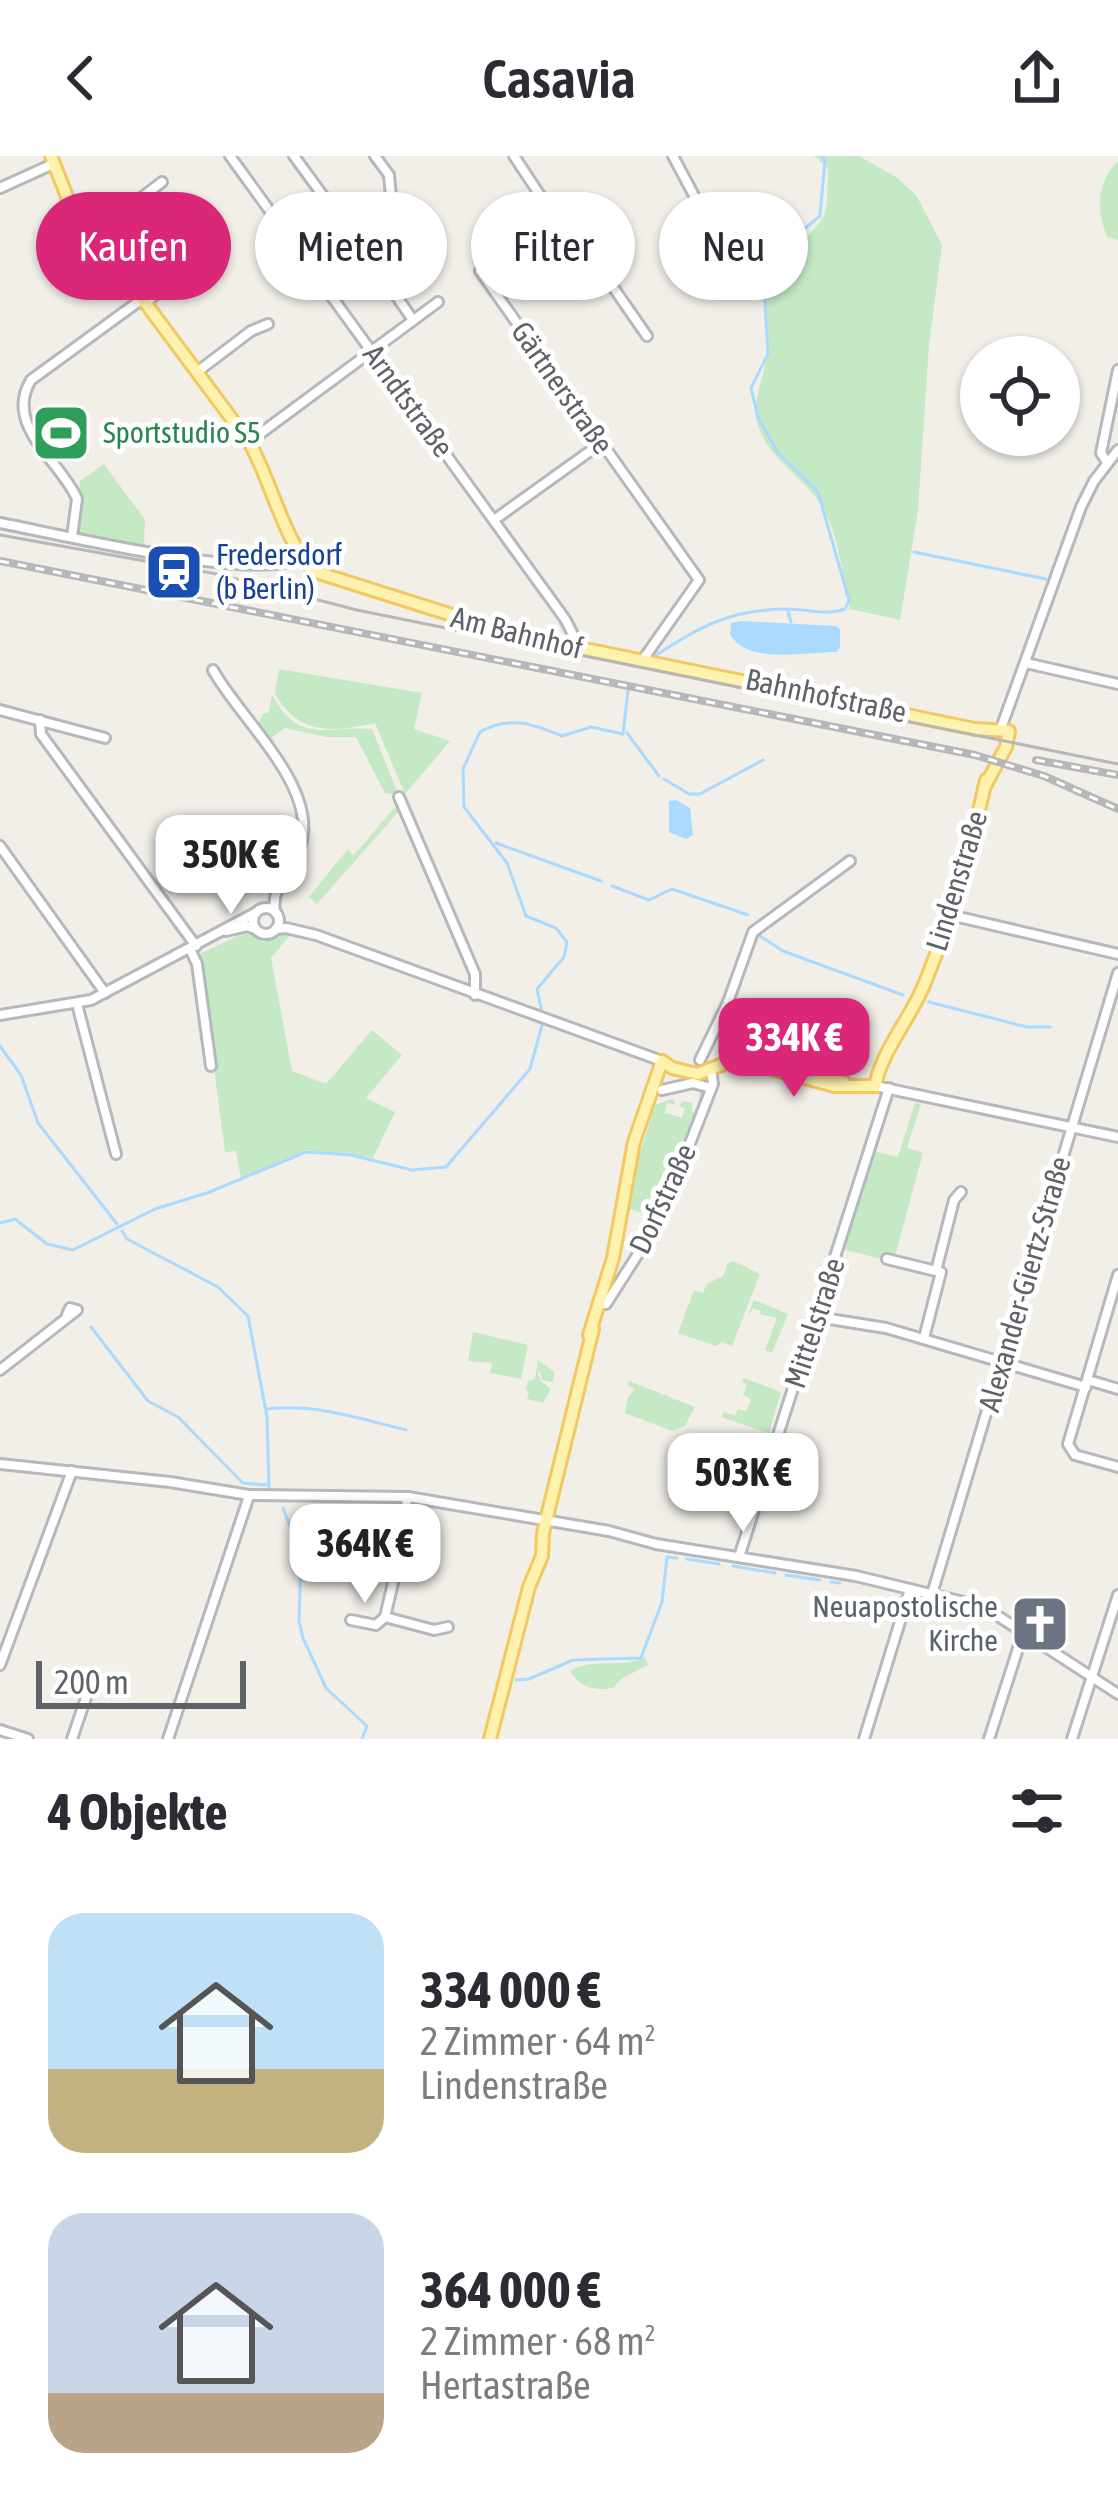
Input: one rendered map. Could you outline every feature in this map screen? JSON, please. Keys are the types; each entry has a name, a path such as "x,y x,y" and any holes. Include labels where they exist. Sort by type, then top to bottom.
{"main road":[{"path":"52,160 65,192"},
{"path":"143,301 249,442 302,558"},
{"name":"Am Bahnhof","path":"302,558 316,572 368,591 493,629 642,663"},
{"name":"Bahnhofstraße","path":"642,663 1004,731"},
{"name":"Lindenstraße","path":"882,1087 882,1064 921,993 949,915 985,786 1006,748 1004,731"},
{"path":"662,1060 693,1075 707,1064 728,1058 835,1086 882,1087"},
{"name":"Dorfstraße","path":"490,1739 530,1587 532,1556 547,1520 613,1258 630,1158 662,1060"}],"street":[{"name":"Arndtstraße","path":"230,156 578,638 579,650"},
{"path":"294,156 320,192"},
{"path":"375,156 389,175 391,192"},
{"path":"514,156 538,192"},
{"path":"673,156 692,192"},
{"path":"0,188 52,160"},
{"path":"149,192 162,182"},
{"path":"399,300 413,320"},
{"name":"Gärtnerstraße","path":"500,300 700,580 642,663"},
{"path":"622,300 647,336"},
{"path":"72,537 77,499 26,423 25,391 31,380 143,301"},
{"path":"249,442 438,302"},
{"path":"196,372 251,331 268,324"},
{"path":"1108,462 1101,453 1118,370"},
{"path":"494,520 600,444"},
{"path":"1004,731 1081,507 1118,450"},
{"path":"0,523 238,563 289,563 302,558"},
{"path":"1026,663 1118,684"},
{"path":"0,1015 77,1004 105,993 257,912 286,871 302,844 301,800 213,670"},
{"path":"0,710 105,738"},
{"path":"40,720 41,734 193,948 211,1066"},
{"path":"398,797 475,974 475,995"},
{"path":"0,846 105,993"},
{"name":"Dorfstraße","path":"600,1304 606,1304 661,1218 711,1088 707,1064 753,932 850,861"},
{"path":"276,929 274,897 286,871"},
{"path":"257,912 276,913 316,935 662,1060"},
{"path":"255,929 257,912"},
{"path":"949,915 1118,954"},
{"path":"224,931 244,926 265,934 276,929 316,935"},
{"name":"Alexander-Giertz-Straße","path":"932,1594 1118,973"},
{"name":"Dorfstraße","path":"728,1002 728,1058"},
{"path":"77,1004 116,1154"},
{"path":"662,1090 693,1083 711,1088"},
{"path":"882,1087 1118,1137"},
{"name":"Mittelstraße","path":"739,1557 817,1317 882,1087"},
{"path":"936,1270 961,1192"},
{"name":"Dorfstraße","path":"613,1258 631,1266"},
{"path":"887,1258 941,1272 924,1338"},
{"path":"1118,1275 1069,1450 1118,1467"},
{"path":"0,1370 67,1316"},
{"path":"817,1317 858,1322 1118,1389"},
{"path":"0,1464 249,1495 407,1497 910,1589 984,1607 1118,1694"},
{"path":"0,1665 72,1471"},
{"path":"168,1739 249,1495"},
{"path":"351,1620 376,1625 386,1617 407,1497"},
{"path":"864,1739 910,1589"},
{"path":"1072,1739 1118,1594"},
{"path":"386,1617 434,1630 448,1628"},
{"path":"988,1739 1022,1633"},
{"path":"72,1739 93,1677"},
{"path":"0,1730 28,1739"}],"green space":[{"path":"814,156 859,156 896,177 916,195 942,245 929,344 918,510 900,620 850,609 837,545 824,510 770,448 757,422 767,349 765,300 808,300 808,235 825,211 828,168"},
{"path":"1118,161 1118,240 1107,237 1100,206 1102,187"},
{"path":"104,464 145,520 144,548 75,534 80,481"},
{"path":"279,669 422,693 414,729 450,741 405,794 375,723 331,729 295,718 275,694"},
{"path":"272,695 282,711 304,727 372,729 396,789 399,811 317,904 309,897 348,849 353,856 397,805 393,794 385,793 356,737 326,737 285,728 272,737 276,746 271,748 256,726 269,712"},
{"path":"246,932 264,942 285,932 291,934 271,958 292,1071 326,1084 372,1030 402,1055 366,1098 395,1112 373,1158 306,1150 241,1179 236,1151 225,1152 199,954"},
{"path":"700,1087 707,1094 666,1192 653,1188 645,1214 627,1208 655,1105 673,1099 676,1105 667,1103 665,1113 682,1118 685,1108 679,1106 684,1101 692,1103 692,1112 698,1112"},
{"path":"915,1103 921,1104 907,1148 923,1153 895,1256 885,1260 842,1249 874,1151 898,1157"},
{"path":"733,1261 760,1274 732,1346 722,1342 716,1346 678,1333 694,1290 703,1293"},
{"path":"754,1300 788,1314 772,1353 765,1350 777,1318 753,1308 747,1317"},
{"path":"473,1332 528,1345 521,1379 490,1373 492,1363 468,1361"},
{"path":"538,1360 554,1372 553,1382 542,1380 537,1371 541,1381 551,1389 543,1403 527,1399 528,1381 535,1379"},
{"path":"744,1378 781,1392 769,1433 721,1417 724,1412 735,1416 738,1409 746,1411 751,1399 743,1395"},
{"path":"629,1381 695,1407 685,1426 672,1431 625,1413 635,1389"},
{"path":"732,1470 753,1474 740,1502 710,1500 713,1482 731,1483"},
{"path":"645,1657 648,1665 613,1688 588,1687 570,1671 588,1665"}],"water":[{"path":"731,623 836,626 840,648 793,654 749,650 730,634"},
{"path":"669,801 690,808 693,835 686,839 669,832"}],"waterway":[{"path":"653,657 732,616 788,609 838,611 849,600 818,492 778,453 758,417 751,388 768,354 764,289 772,256 820,216 822,156"},
{"path":"914,552 1046,579"},
{"path":"788,611 791,622"},
{"path":"542,1012 537,989 564,957 567,942 556,928 526,916 507,863 464,807 463,769 480,732 501,724 531,725 562,736 591,727 623,734 628,690"},
{"path":"627,733 659,776"},
{"path":"664,779 689,794 700,794 763,760"},
{"path":"496,843 601,881"},
{"path":"612,886 649,900 672,889 748,915"},
{"path":"760,936 783,951 903,995"},
{"path":"929,1002 1027,1027 1050,1027"},
{"path":"0,1223 15,1219 47,1244 73,1250 155,1209 306,1152 351,1155 412,1170 446,1167 530,1069 543,1022"},
{"path":"0,1046 21,1075 38,1123 117,1224"},
{"path":"122,1231 127,1239 218,1287 248,1316 267,1417 269,1488"},
{"path":"91,1327 148,1401 178,1417 243,1483 266,1485"},
{"path":"267,1409 320,1410 406,1430"},
{"path":"283,1508 301,1555 303,1638 326,1688 367,1726 362,1739"},
{"path":"516,1680 573,1660 641,1658 662,1602 667,1557 677,1558"},
{"path":"687,1559 719,1564"},
{"path":"733,1566 775,1573"},
{"path":"786,1575 820,1580"},
{"path":"831,1582 840,1583"}],"tram line":[{"path":"0,535 217,574 357,610 1118,764"}],"railway":[{"path":"0,561 975,755 1044,776 1118,809"},
{"path":"1036,760 1118,775"}],"place":[{"name":"Sportstudio S5","path":"61,433"},
{"name":"Fredersdorf (b Berlin)","path":"174,572"},
{"name":"Neuapostolische Kirche","path":"1040,1624"}]}
